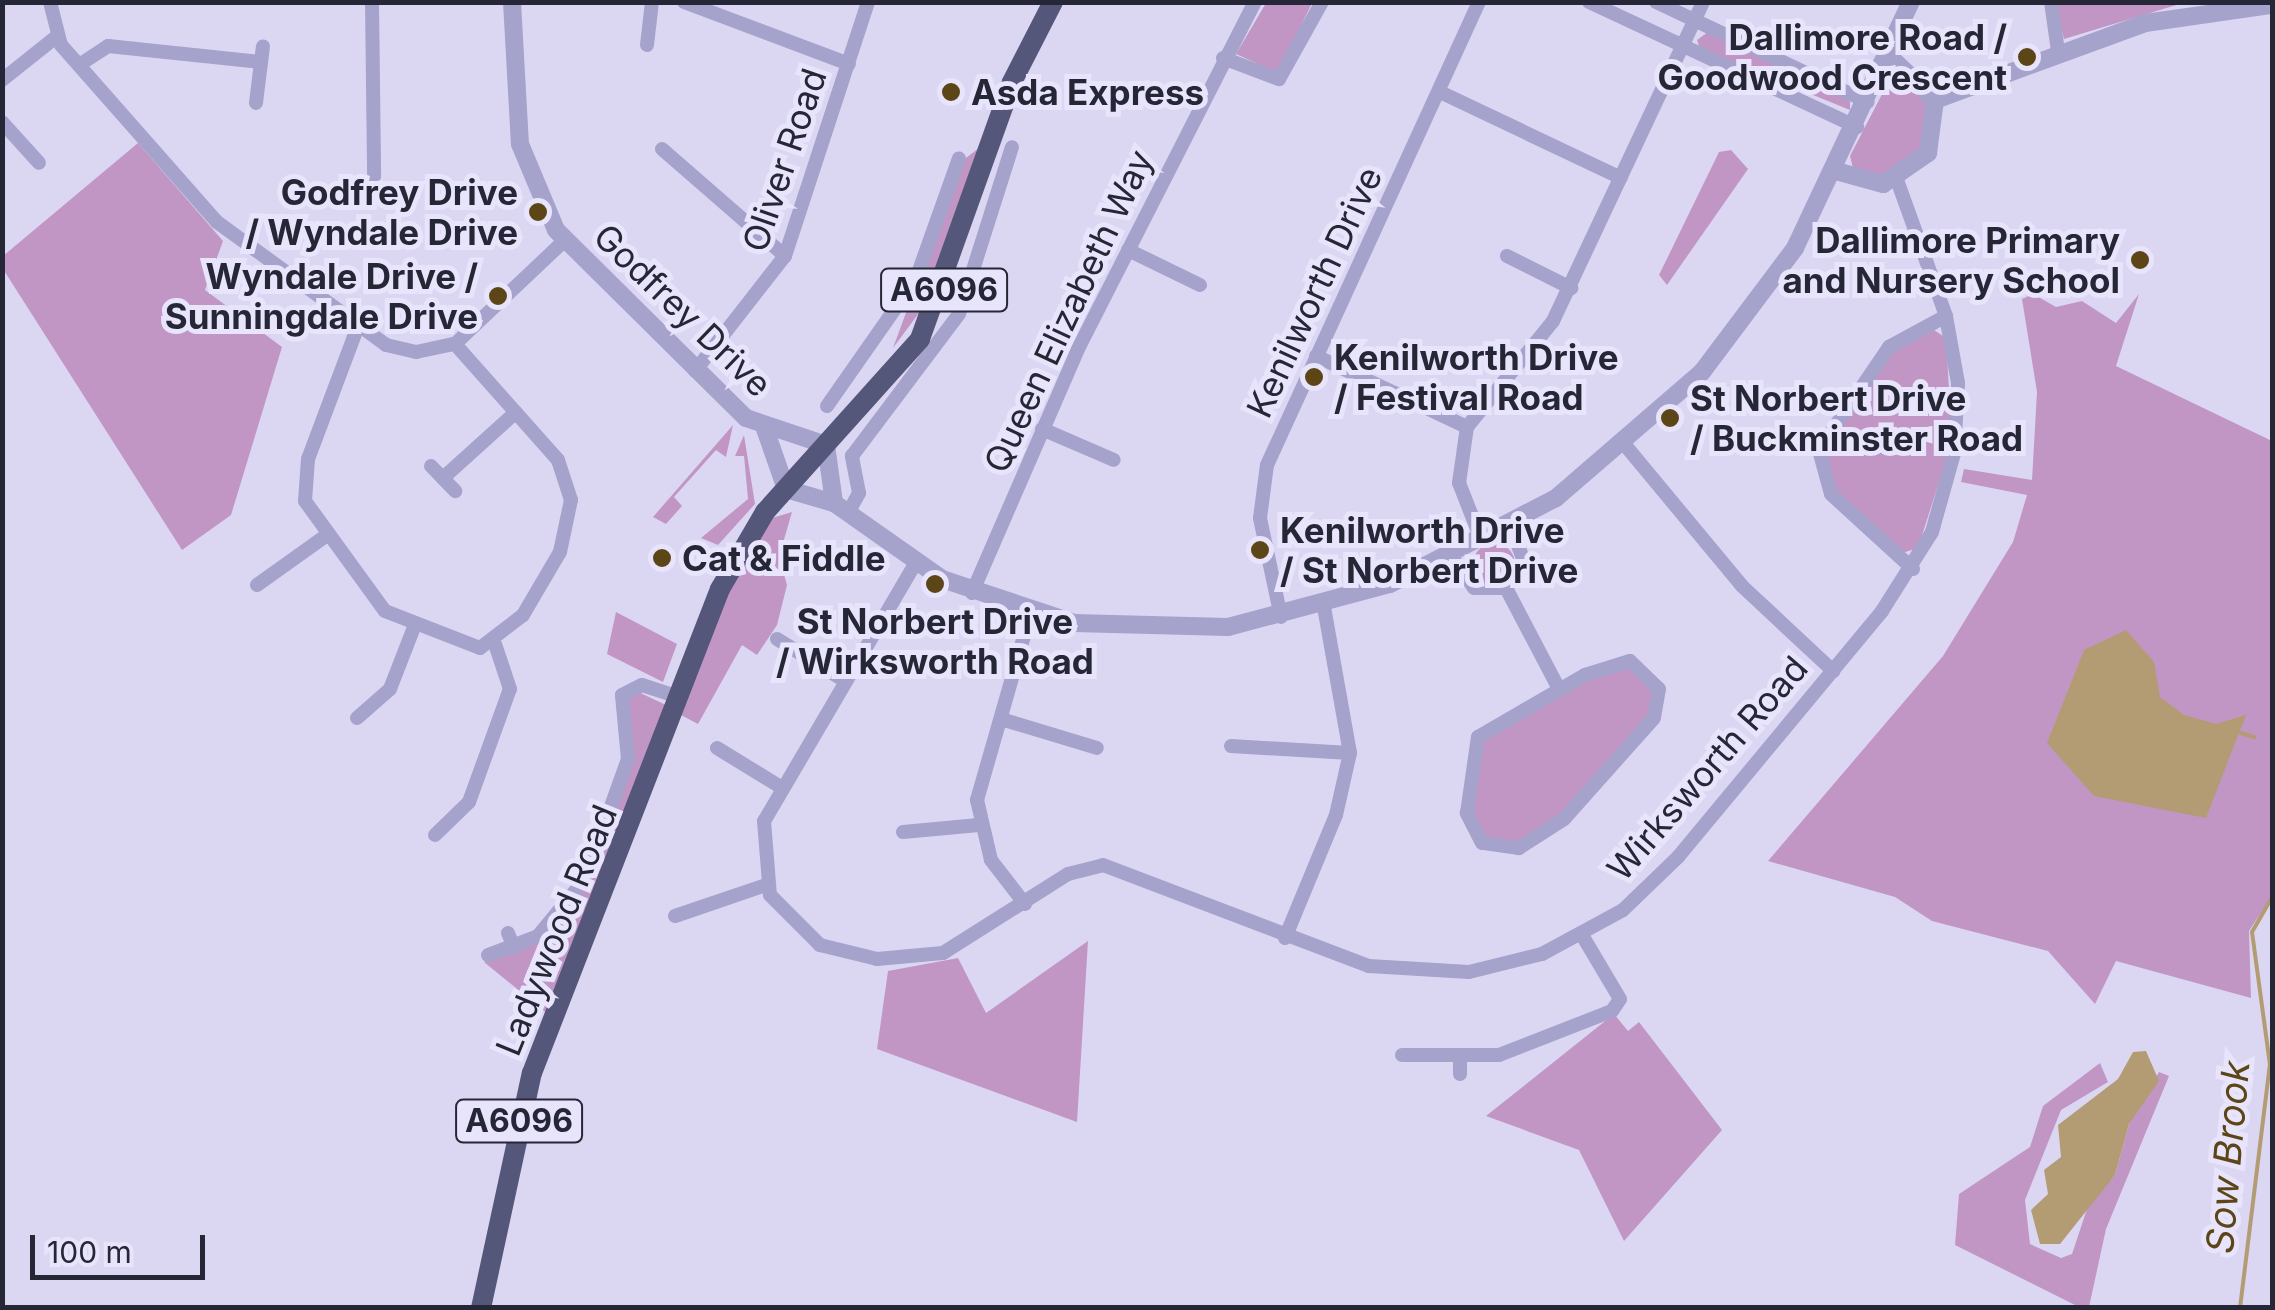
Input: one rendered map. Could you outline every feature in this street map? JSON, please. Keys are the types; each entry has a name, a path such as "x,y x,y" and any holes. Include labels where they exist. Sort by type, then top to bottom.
{"main road":[{"name":"Ladywood Road","path":"481,1308 532,1074 732,563 786,489 898,368 942,296 1012,82 1052,2"}],"street":[{"path":"50,2 56,37 217,222 358,326 396,349 455,344 564,241"},
{"path":"372,2 379,166"},
{"name":"Godfrey Drive","path":"512,2 520,144 564,241 695,371 765,429 826,445"},
{"path":"648,45 652,2"},
{"path":"684,2 849,64"},
{"name":"Oliver Road","path":"695,371 785,256 868,2"},
{"name":"Queen Elizabeth Way","path":"972,592 1042,429 1223,58 1255,2"},
{"path":"1223,58 1279,79 1322,2"},
{"name":"Kenilworth Drive","path":"1280,617 1260,498 1316,356 1479,2"},
{"path":"1589,2 1857,127"},
{"path":"1656,2 1868,102"},
{"path":"1481,539 1459,482 1468,427 1536,347 1571,288 1703,2"},
{"path":"786,489 841,508 915,564 972,592 1031,612 1173,632 1324,607 1451,556 1510,524 1625,445 1737,332 1836,171 1911,2"},
{"path":"2051,2 2058,52"},
{"path":"1936,100 2058,52 2221,5 2272,5"},
{"path":"2,80 56,37"},
{"path":"79,65 108,46 261,62"},
{"path":"256,104 263,46"},
{"path":"1889,56 1936,100"},
{"path":"1440,92 1621,178"},
{"path":"1836,171 1863,183 1897,180 1928,153 1936,100"},
{"path":"2,122 36,152"},
{"path":"682,146 667,154 785,256"},
{"path":"841,508 860,493 852,456 952,331 1013,156"},
{"path":"830,397 873,351 924,262 953,166"},
{"name":"Wirksworth Road","path":"766,886 811,939 877,959 943,953 1068,874 1116,866 1285,938 1369,966 1432,973 1510,964 1582,935 1678,858 1913,568 1954,453 1958,383 1946,316 1897,180"},
{"path":"1128,250 1200,285"},
{"path":"1507,256 1571,288"},
{"path":"1913,568 1831,494 1819,450 1898,338 1946,316"},
{"path":"358,326 304,470 305,500 377,602 414,627 466,646 495,644 553,565 570,514 564,470 455,344"},
{"path":"873,351 898,368"},
{"path":"1316,356 1468,427"},
{"path":"443,478 516,412"},
{"name":"Godfrey Drive","path":"765,429 786,489"},
{"path":"1042,429 1114,460"},
{"path":"826,445 841,508"},
{"path":"1625,445 1742,586 1833,671"},
{"path":"431,466 455,491"},
{"path":"1506,588 1525,564 1510,524"},
{"path":"257,585 328,535"},
{"path":"1451,556 1474,588 1506,588"},
{"path":"675,916 766,886 761,836 779,786 915,564"},
{"path":"1506,588 1558,689"},
{"path":"1285,938 1336,815 1350,753 1346,692 1324,607"},
{"path":"1025,904 991,860 979,824 1000,719 1031,612"},
{"path":"357,717 390,689 414,627"},
{"path":"777,638 844,682"},
{"path":"435,835 469,802 510,689 495,644"},
{"path":"1630,661 1650,674 1660,703 1564,819 1519,848 1490,847 1467,822 1473,746 1558,689 1630,661"},
{"name":"Ladywood Road","path":"488,956 514,948 550,927 585,878 628,759 622,695 642,685 680,697"},
{"path":"1000,719 1097,748"},
{"path":"1230,746 1350,753"},
{"path":"717,748 779,786"},
{"path":"903,832 979,824"},
{"name":"Ladywood Road","path":"508,933 514,948"},
{"path":"1402,1055 1460,1066 1524,1049 1618,1006 1582,935"}],"shaded area":[{"path":"1266,3 1312,3 1278,73 1236,54"},
{"path":"2055,3 2183,3 2064,39"},
{"path":"1708,32 1850,101 1850,110 1700,49 1697,40"},
{"path":"1894,71 1930,99 1924,150 1895,176 1854,172 1850,156"},
{"path":"138,143 223,241 205,290 282,347 231,515 182,550 3,269 3,256"},
{"path":"979,148 927,302 893,348 962,161"},
{"path":"1731,150 1748,169 1667,285 1659,275 1719,152"},
{"path":"2033,294 2056,307 2082,301 2116,323 2139,294 2116,366 2272,441 2270,899 2249,931 2251,998 2116,961 2095,1004 2048,951 1932,921 1895,897 1768,861 1943,656 2013,542 2027,495 1961,482 1964,469 2032,480 2037,392 2022,299"},
{"path":"1931,328 1946,338 1952,441 1918,548 1902,553 1832,486 1825,442 1894,346"},
{"path":"733,425 726,457 716,450 674,497 682,506 666,524 653,517"},
{"path":"744,435 755,504 718,545 701,538 748,499 744,456 735,456"},
{"path":"792,512 779,557 787,585 777,625 757,655 742,645 698,724 681,715 731,580 772,518"},
{"path":"1494,543 1509,549 1515,564 1509,579 1494,585 1479,579 1473,564 1479,549"},
{"path":"616,612 677,644 663,682 607,654"},
{"path":"2126,630 2154,662 2160,697 2184,715 2216,724 2246,715 2206,818 2094,796 2047,743 2084,650"},
{"path":"1628,666 1655,695 1650,715 1578,800 1526,840 1491,844 1471,812 1480,741 1560,692"},
{"path":"634,690 666,705 549,1015 484,962 534,944 583,890 631,760 624,704"},
{"path":"1088,941 1077,1122 877,1049 888,971 958,958 986,1013"},
{"path":"1614,1014 1628,1031 1639,1022 1722,1130 1624,1241 1579,1150 1486,1116"},
{"path":"2146,1051 2159,1081 2129,1124 2115,1175 2060,1244 2040,1244 2031,1210 2048,1194 2044,1170 2061,1157 2058,1125 2118,1079 2133,1052"},
{"path":"2100,1063 2108,1082 2061,1110 2025,1200 2030,1244 2061,1258 2072,1254 2088,1206 2115,1175 2129,1124 2159,1072 2169,1076 2106,1229 2089,1307 2079,1307 1955,1245 1959,1194 2030,1147 2043,1106"}],"waterway":[{"path":"2241,733 2254,737"},
{"name":"Sow Brook","path":"2272,739 2272,795"},
{"name":"Sow Brook","path":"2240,1308 2270,1065 2252,932 2272,898"}],"place":[{"name":"Dallimore Road / Goodwood Crescent","path":"2027,57"},
{"name":"Asda Express","path":"951,92"},
{"name":"Godfrey Drive / Wyndale Drive","path":"538,212"},
{"name":"Dallimore Primary and Nursery School","path":"2140,260"},
{"name":"Wyndale Drive / Sunningdale Drive","path":"498,296"},
{"name":"Kenilworth Drive / Festival Road","path":"1314,377"},
{"name":"St Norbert Drive / Buckminster Road","path":"1670,418"},
{"name":"Kenilworth Drive / St Norbert Drive","path":"1260,550"},
{"name":"Cat & Fiddle","path":"662,558"},
{"name":"St Norbert Drive / Wirksworth Road","path":"935,584"}]}
